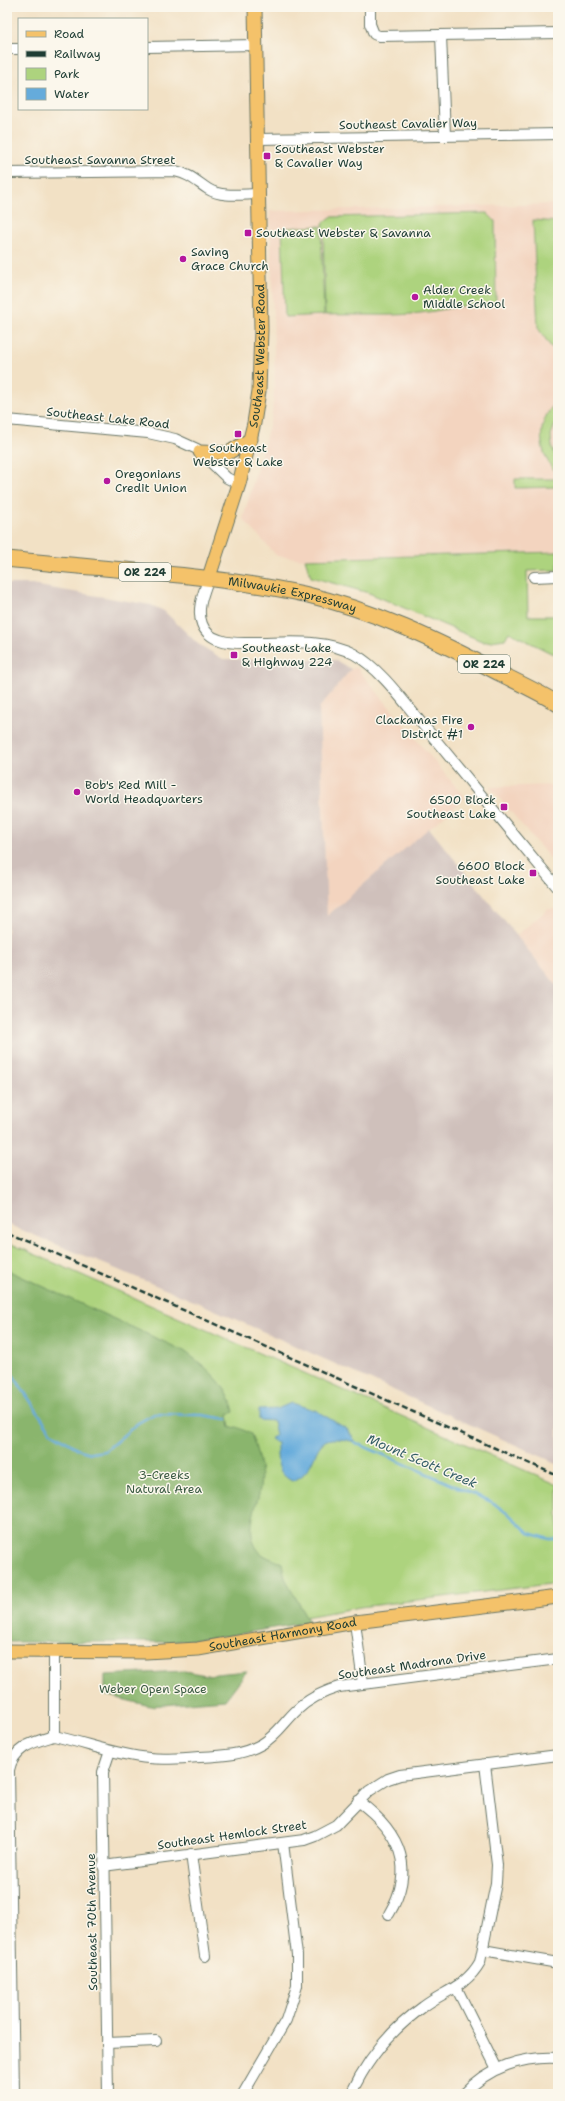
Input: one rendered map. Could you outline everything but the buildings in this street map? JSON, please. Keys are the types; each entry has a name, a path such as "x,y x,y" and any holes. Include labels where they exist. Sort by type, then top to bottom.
{"highway":[{"name":"Milwaukie Expressway","path":"7,559 209,577 305,594 366,612 408,628 472,658 558,704"}],"main road":[{"name":"Southeast Webster Road","path":"209,577 239,484 251,439 257,405 260,367 259,194 255,7"},
{"path":"200,452 228,453 251,439"},
{"name":"Southeast Harmony Road","path":"7,1651 160,1652 192,1650 355,1622 558,1597"}],"street":[{"path":"370,7 372,30 374,34 379,36 558,34"},
{"path":"441,36 445,136"},
{"path":"148,47 256,45"},
{"path":"7,49 18,49"},
{"name":"Southeast Cavalier Way","path":"258,139 558,134"},
{"name":"Southeast Savanna Street","path":"7,173 176,171 191,176 209,189 219,194 259,194"},
{"name":"Southeast Lake Road","path":"7,420 157,434 188,444 200,452 227,478 239,484"},
{"path":"534,577 558,576"},
{"path":"209,577 200,614 202,625 214,638 227,642 300,642 332,647 351,653 369,664 406,705 558,888"},
{"path":"355,1622 363,1683"},
{"path":"14,2094 9,1770 13,1757 23,1746 54,1736 54,1651"},
{"name":"Southeast Madrona Drive","path":"54,1736 136,1757 163,1759 240,1753 269,1739 297,1709 316,1696 339,1686 558,1659"},
{"name":"Southeast 70th Avenue","path":"108,2094 102,1772 110,1750"},
{"name":"Southeast Hemlock Street","path":"103,1866 304,1840 325,1831 344,1817 358,1801 378,1784 400,1775 558,1755"},
{"path":"351,2094 366,2067 391,2034 423,2006 456,1987 474,1972 480,1962 496,1883 497,1865 485,1764"},
{"path":"358,1801 376,1814 386,1825 398,1848 402,1865 401,1881 397,1898 389,1914"},
{"path":"244,2094 286,2020 297,1986 297,1955 283,1843"},
{"path":"191,1854 205,1956"},
{"path":"483,1950 558,1962"},
{"path":"456,1987 497,2069"},
{"path":"107,2043 156,2042"},
{"path":"464,2094 497,2069 531,2058 558,2058"}],"shaded area":[{"name":"Alder Creek Middle School","path":"558,204 558,552 305,559 277,556 243,519 272,415 275,382 270,211"},
{"path":"7,584 26,584 151,605 164,611 198,644 223,659 335,660 351,669 319,708 327,916 429,828 558,987 558,1464 206,1306 7,1224"},
{"path":"357,668 465,798 327,916 319,708 351,669"},
{"path":"558,785 558,868 490,787"},
{"path":"548,909 556,909 558,911 558,987 516,936"}],"green space":[{"path":"487,213 495,221 496,305 466,305 430,312 409,314 325,315 323,223 331,217"},
{"path":"533,220 558,222 558,349 551,347 538,328"},
{"path":"321,226 324,315 285,317 282,228"},
{"path":"558,401 558,417 551,435 552,448 558,461 558,475 546,458 543,448 542,428 550,409"},
{"path":"515,479 558,479 558,487 515,488"},
{"path":"558,552 558,570 527,571 528,616 558,616 558,654 551,653 509,632 505,639 484,642 369,593 311,577 305,559"},
{"name":"3-Creeks Natural Area","path":"7,1242 558,1485 558,1583 360,1607 222,1632 7,1638"},
{"path":"7,1270 184,1351 215,1377 227,1393 234,1412 228,1414 230,1428 237,1427 251,1434 257,1454 261,1481 252,1527 254,1543 263,1555 282,1563 285,1578 309,1622 215,1638 169,1642 7,1642"},
{"name":"Weber Open Space","path":"184,1671 206,1675 247,1671 225,1700 150,1706 105,1695 105,1675"}],"water":[{"path":"291,1403 315,1410 347,1429 356,1442 337,1439 328,1440 323,1443 318,1449 307,1470 301,1476 292,1481 283,1474 278,1465 277,1443 270,1439 276,1435 273,1421 259,1420 259,1410 277,1409"}],"waterway":[{"name":"Mount Scott Creek","path":"7,1366 51,1432 80,1450 91,1453 105,1451 138,1423 154,1414 202,1415 227,1419"},
{"name":"Mount Scott Creek","path":"354,1442 492,1502 512,1517 529,1533 550,1539 558,1539"}],"railway":[{"path":"7,1232 558,1476"}],"place":[{"name":"Southeast Webster & Cavalier Way","path":"267,156"},
{"name":"Southeast Webster & Savanna","path":"248,233"},
{"name":"Saving Grace Church","path":"183,259"},
{"name":"Alder Creek Middle School","path":"415,297"},
{"name":"Southeast Webster & Lake","path":"238,434"},
{"name":"Oregonians Credit Union","path":"107,481"},
{"name":"Southeast Lake & Highway 224","path":"234,655"},
{"name":"Clackamas Fire District #1","path":"471,727"},
{"name":"Bob's Red Mill - World Headquarters","path":"77,792"},
{"name":"6500 Block Southeast Lake","path":"504,807"},
{"name":"6600 Block Southeast Lake","path":"533,873"}]}
